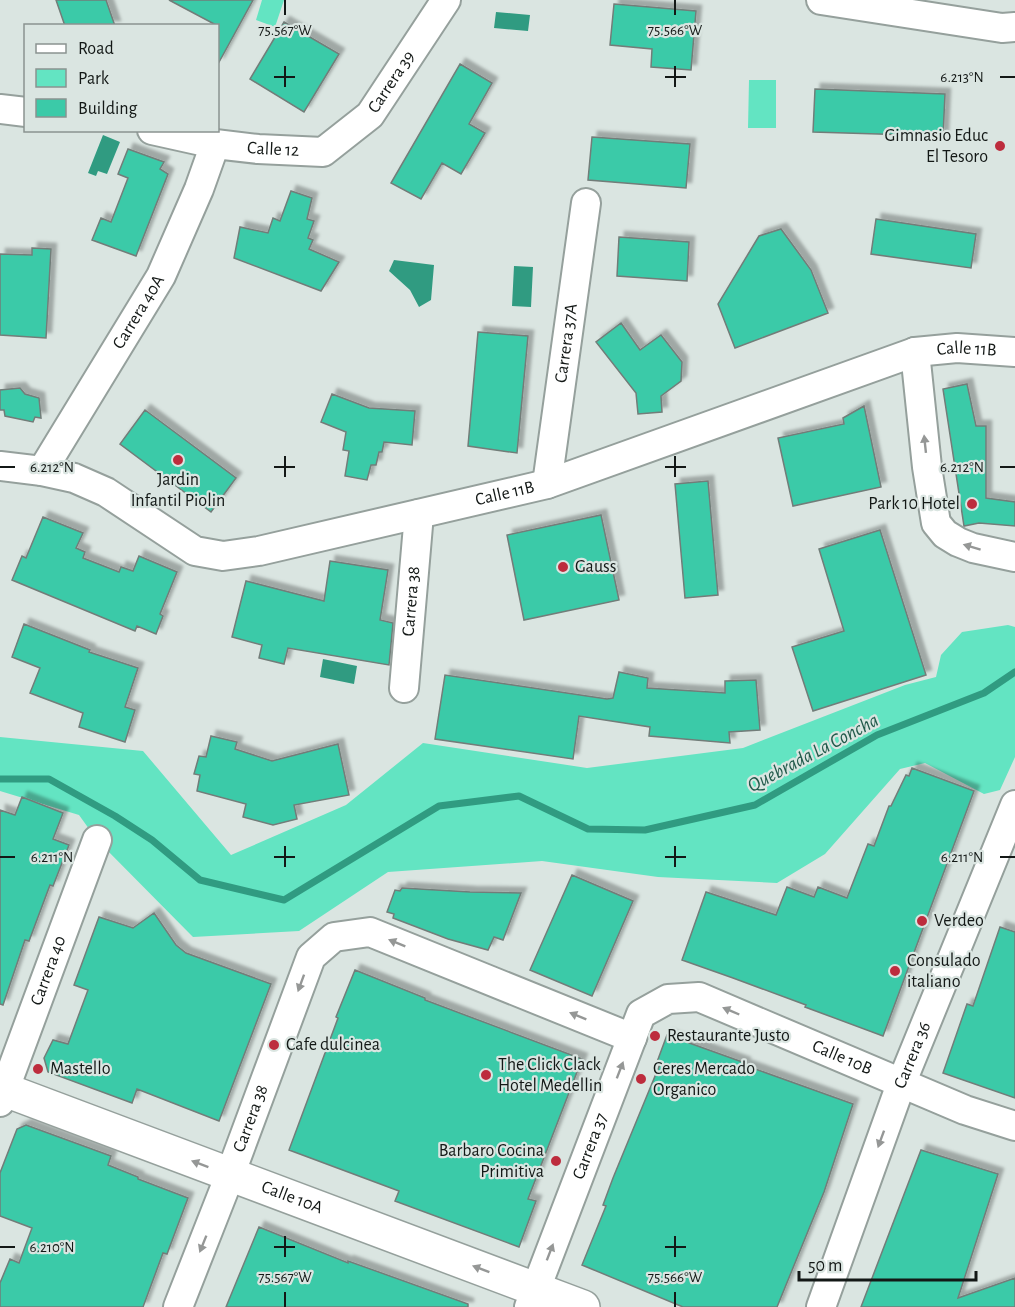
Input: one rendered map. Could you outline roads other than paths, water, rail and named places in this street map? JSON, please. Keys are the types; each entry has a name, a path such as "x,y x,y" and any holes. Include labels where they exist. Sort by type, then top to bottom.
{"main road":[{"name":"Calle 10A","path":"2,1093 230,1175 532,1298 583,1307"}],"street":[{"name":"Carrera 39","path":"323,152 369,115 446,0"},
{"path":"822,0 1002,28 1015,27"},
{"path":"0,110 24,112"},
{"name":"Calle 12","path":"161,132 214,144 323,152"},
{"name":"Carrera 40A","path":"42,471 161,276 199,189 214,144"},
{"name":"Carrera 37A","path":"547,484 586,203"},
{"name":"Calle 11B","path":"0,466 74,478 106,492 195,551 223,556 259,551 547,484 915,352 957,348 1015,352"},
{"path":"915,352 927,467 936,523 945,534 958,542 973,548 1015,557"},
{"name":"Carrera 38","path":"404,688 420,514"},
{"name":"Carrera 36","path":"821,1307 901,1084 1015,805"},
{"name":"Carrera 40","path":"2,1093 97,840"},
{"name":"Carrera 38","path":"177,1307 230,1175 311,957 334,937 370,932 632,1038"},
{"name":"Calle 10B","path":"668,999 699,997 901,1084 965,1110 1015,1126"},
{"name":"Carrera 37","path":"532,1298 641,1014 668,999"}],"waterway":[{"name":"Quebrada La Concha","path":"0,779 49,779 152,840 200,880 284,900 439,806 519,796 588,829 645,830 755,805 877,735 984,693 1015,672"}],"place":[{"name":"Gimnasio Educ El Tesoro","path":"1000,146"},
{"name":"Jardin Infantil Piolin","path":"178,460"},
{"name":"Park 10 Hotel","path":"972,504"},
{"name":"Gauss","path":"563,567"},
{"name":"Verdeo","path":"922,921"},
{"name":"Consulado italiano","path":"895,971"},
{"name":"Restaurante Justo","path":"655,1036"},
{"name":"Cafe dulcinea","path":"274,1045"},
{"name":"Mastello","path":"38,1069"},
{"name":"The Click Clack Hotel Medellin","path":"486,1075"},
{"name":"Ceres Mercado Organico","path":"641,1079"},
{"name":"Barbaro Cocina Primitiva","path":"556,1161"}]}
